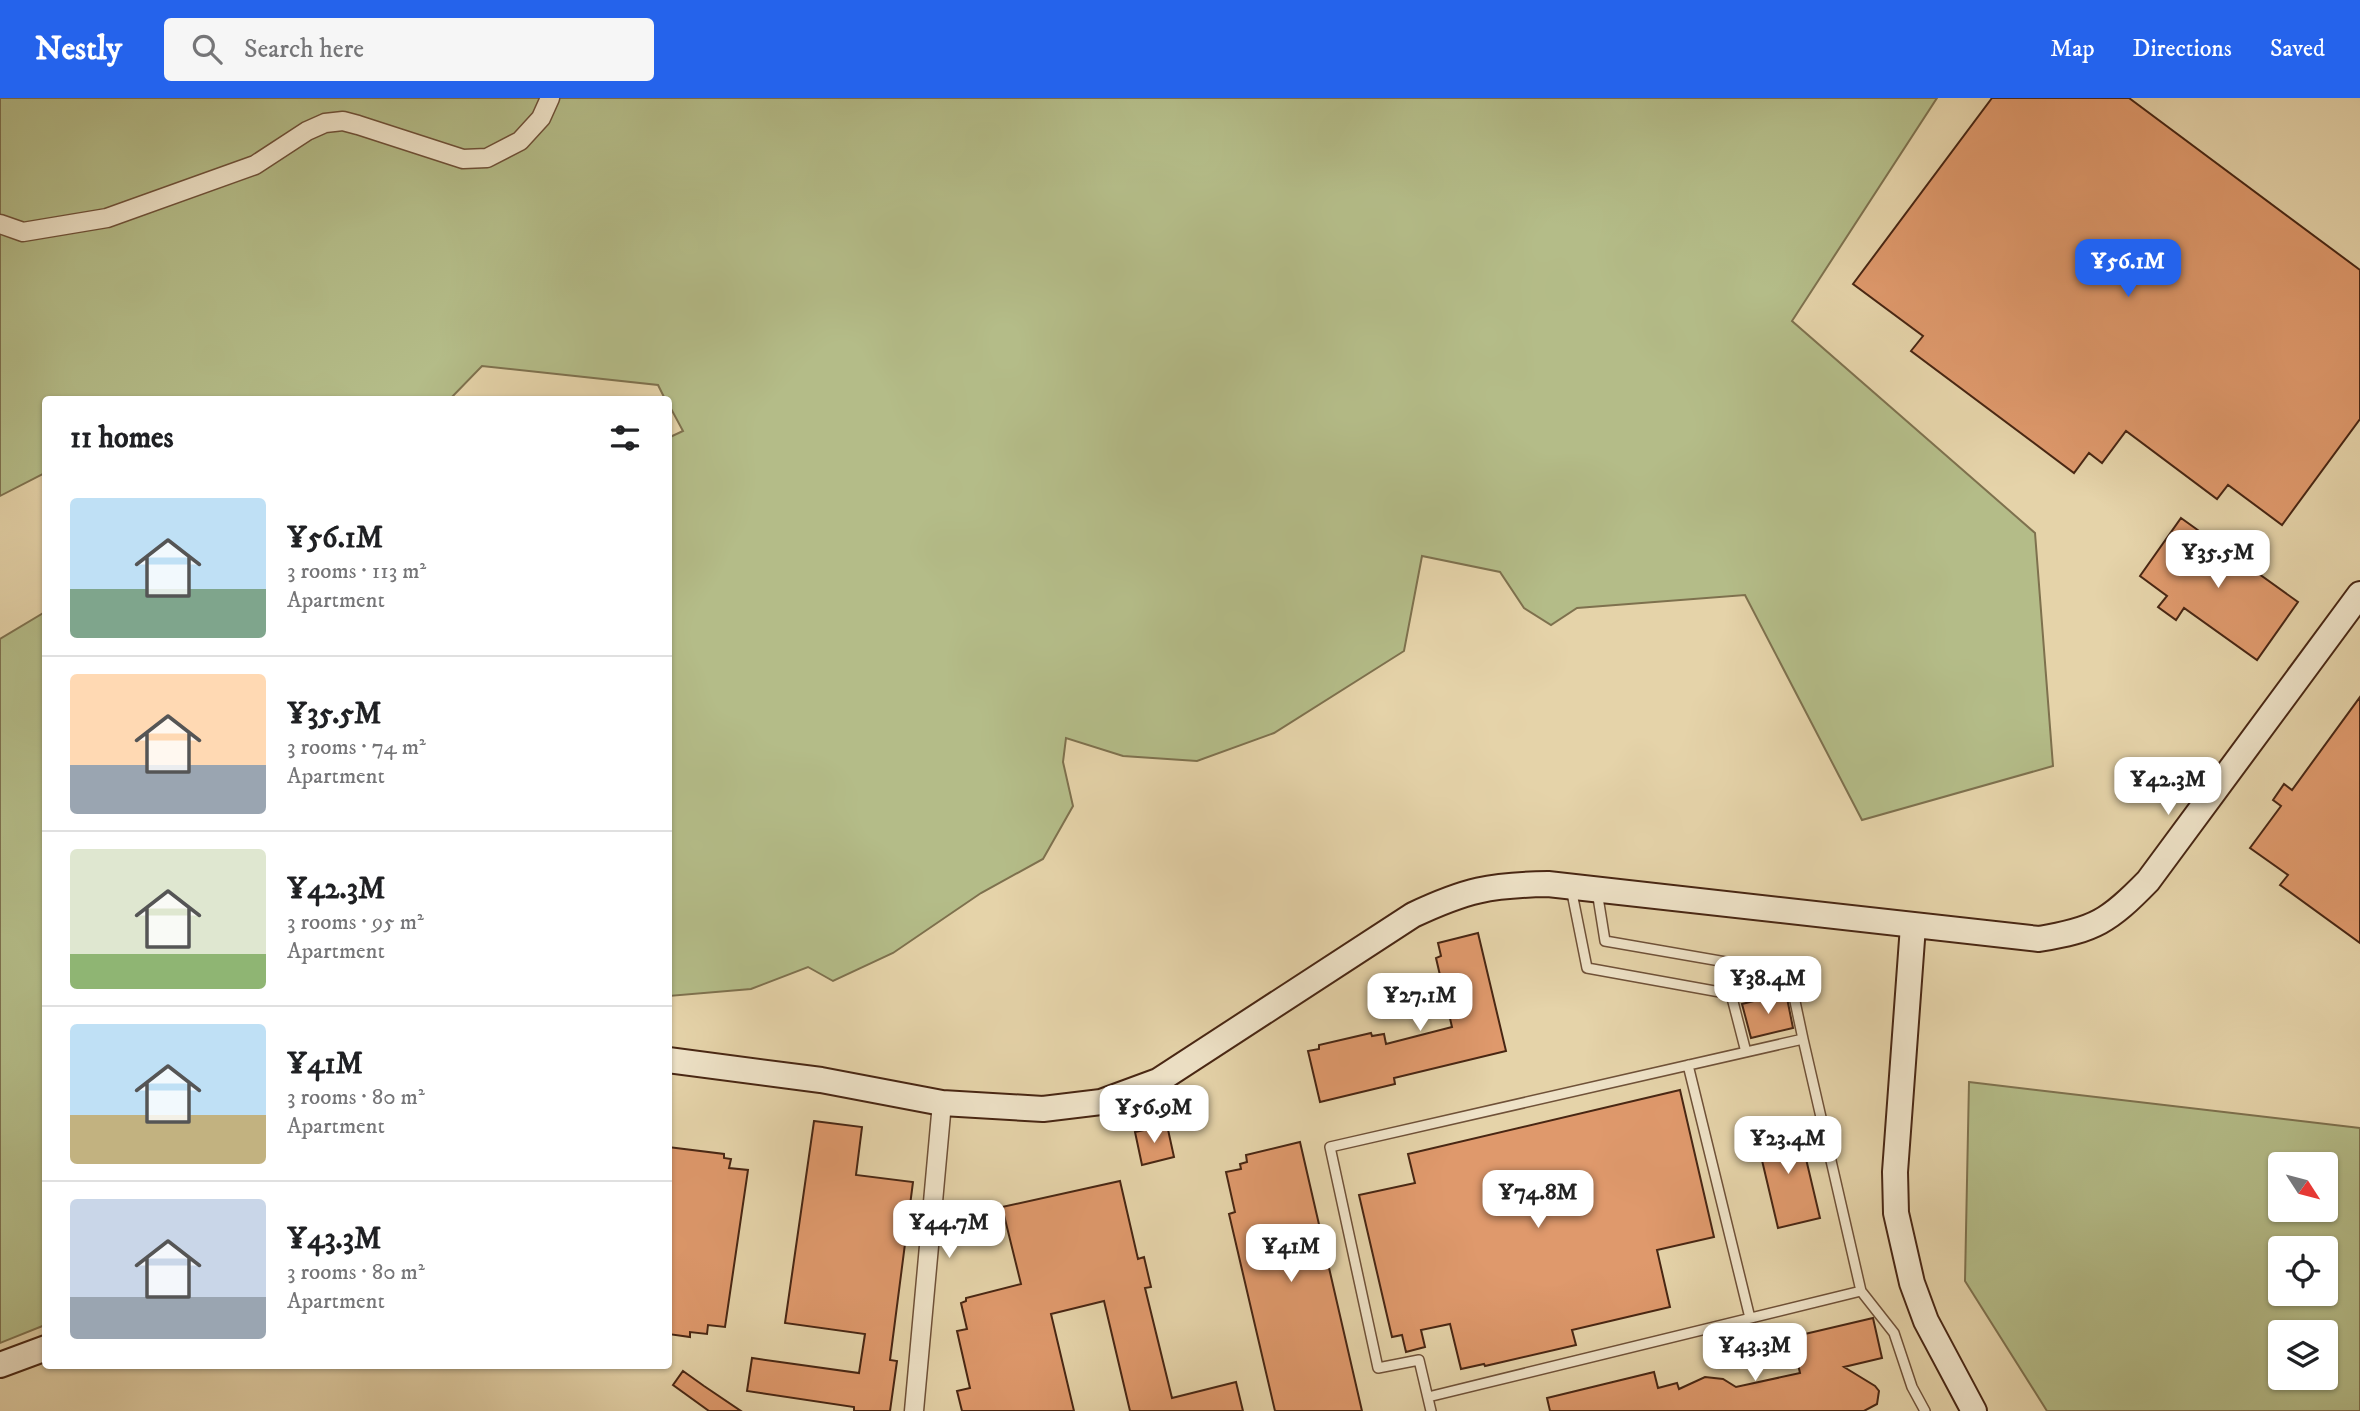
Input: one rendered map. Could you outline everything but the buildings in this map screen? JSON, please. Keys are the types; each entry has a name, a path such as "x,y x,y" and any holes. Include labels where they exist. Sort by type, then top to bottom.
{"street":[{"path":"0,224 23,232 107,218 255,165 307,131 325,123 343,121 463,159 487,158 520,141 541,118 550,98"},
{"path":"672,1061 821,1080 942,1102 1043,1109 1101,1102 1158,1081 1413,915 1456,894 1499,885 1570,887 2039,939 2076,933 2116,914 2148,881 2360,594"},
{"path":"1913,926 1895,1172 1896,1213 1901,1243 1926,1321 1974,1411"},
{"path":"914,1411 942,1102"},
{"path":"0,1365 42,1349"}],"lane":[{"path":"1570,887 1587,968 1731,994 1746,1052"},
{"path":"1597,890 1605,941 1789,973 1861,1291 1894,1333 1912,1387 1925,1411"},
{"path":"1431,1411 1419,1360 1378,1368 1330,1147 1803,1039"},
{"path":"1688,1065 1750,1318"},
{"path":"1428,1397 1861,1291"}],"green space":[{"path":"0,98 1937,98 1792,321 2035,533 2053,766 1862,820 1745,595 1577,608 1551,625 1524,608 1500,572 1422,556 1404,651 1274,733 1197,761 1123,756 1066,738 1063,762 1073,806 1043,859 981,893 893,953 833,981 808,967 751,989 672,996 672,436 683,431 672,411 672,396 664,396 658,385 482,366 453,396 42,396 42,475 0,496"},
{"path":"42,614 42,1326 0,1343 0,639"},
{"path":"1969,1082 2360,1128 2360,1411 2047,1411 1965,1281"}]}
